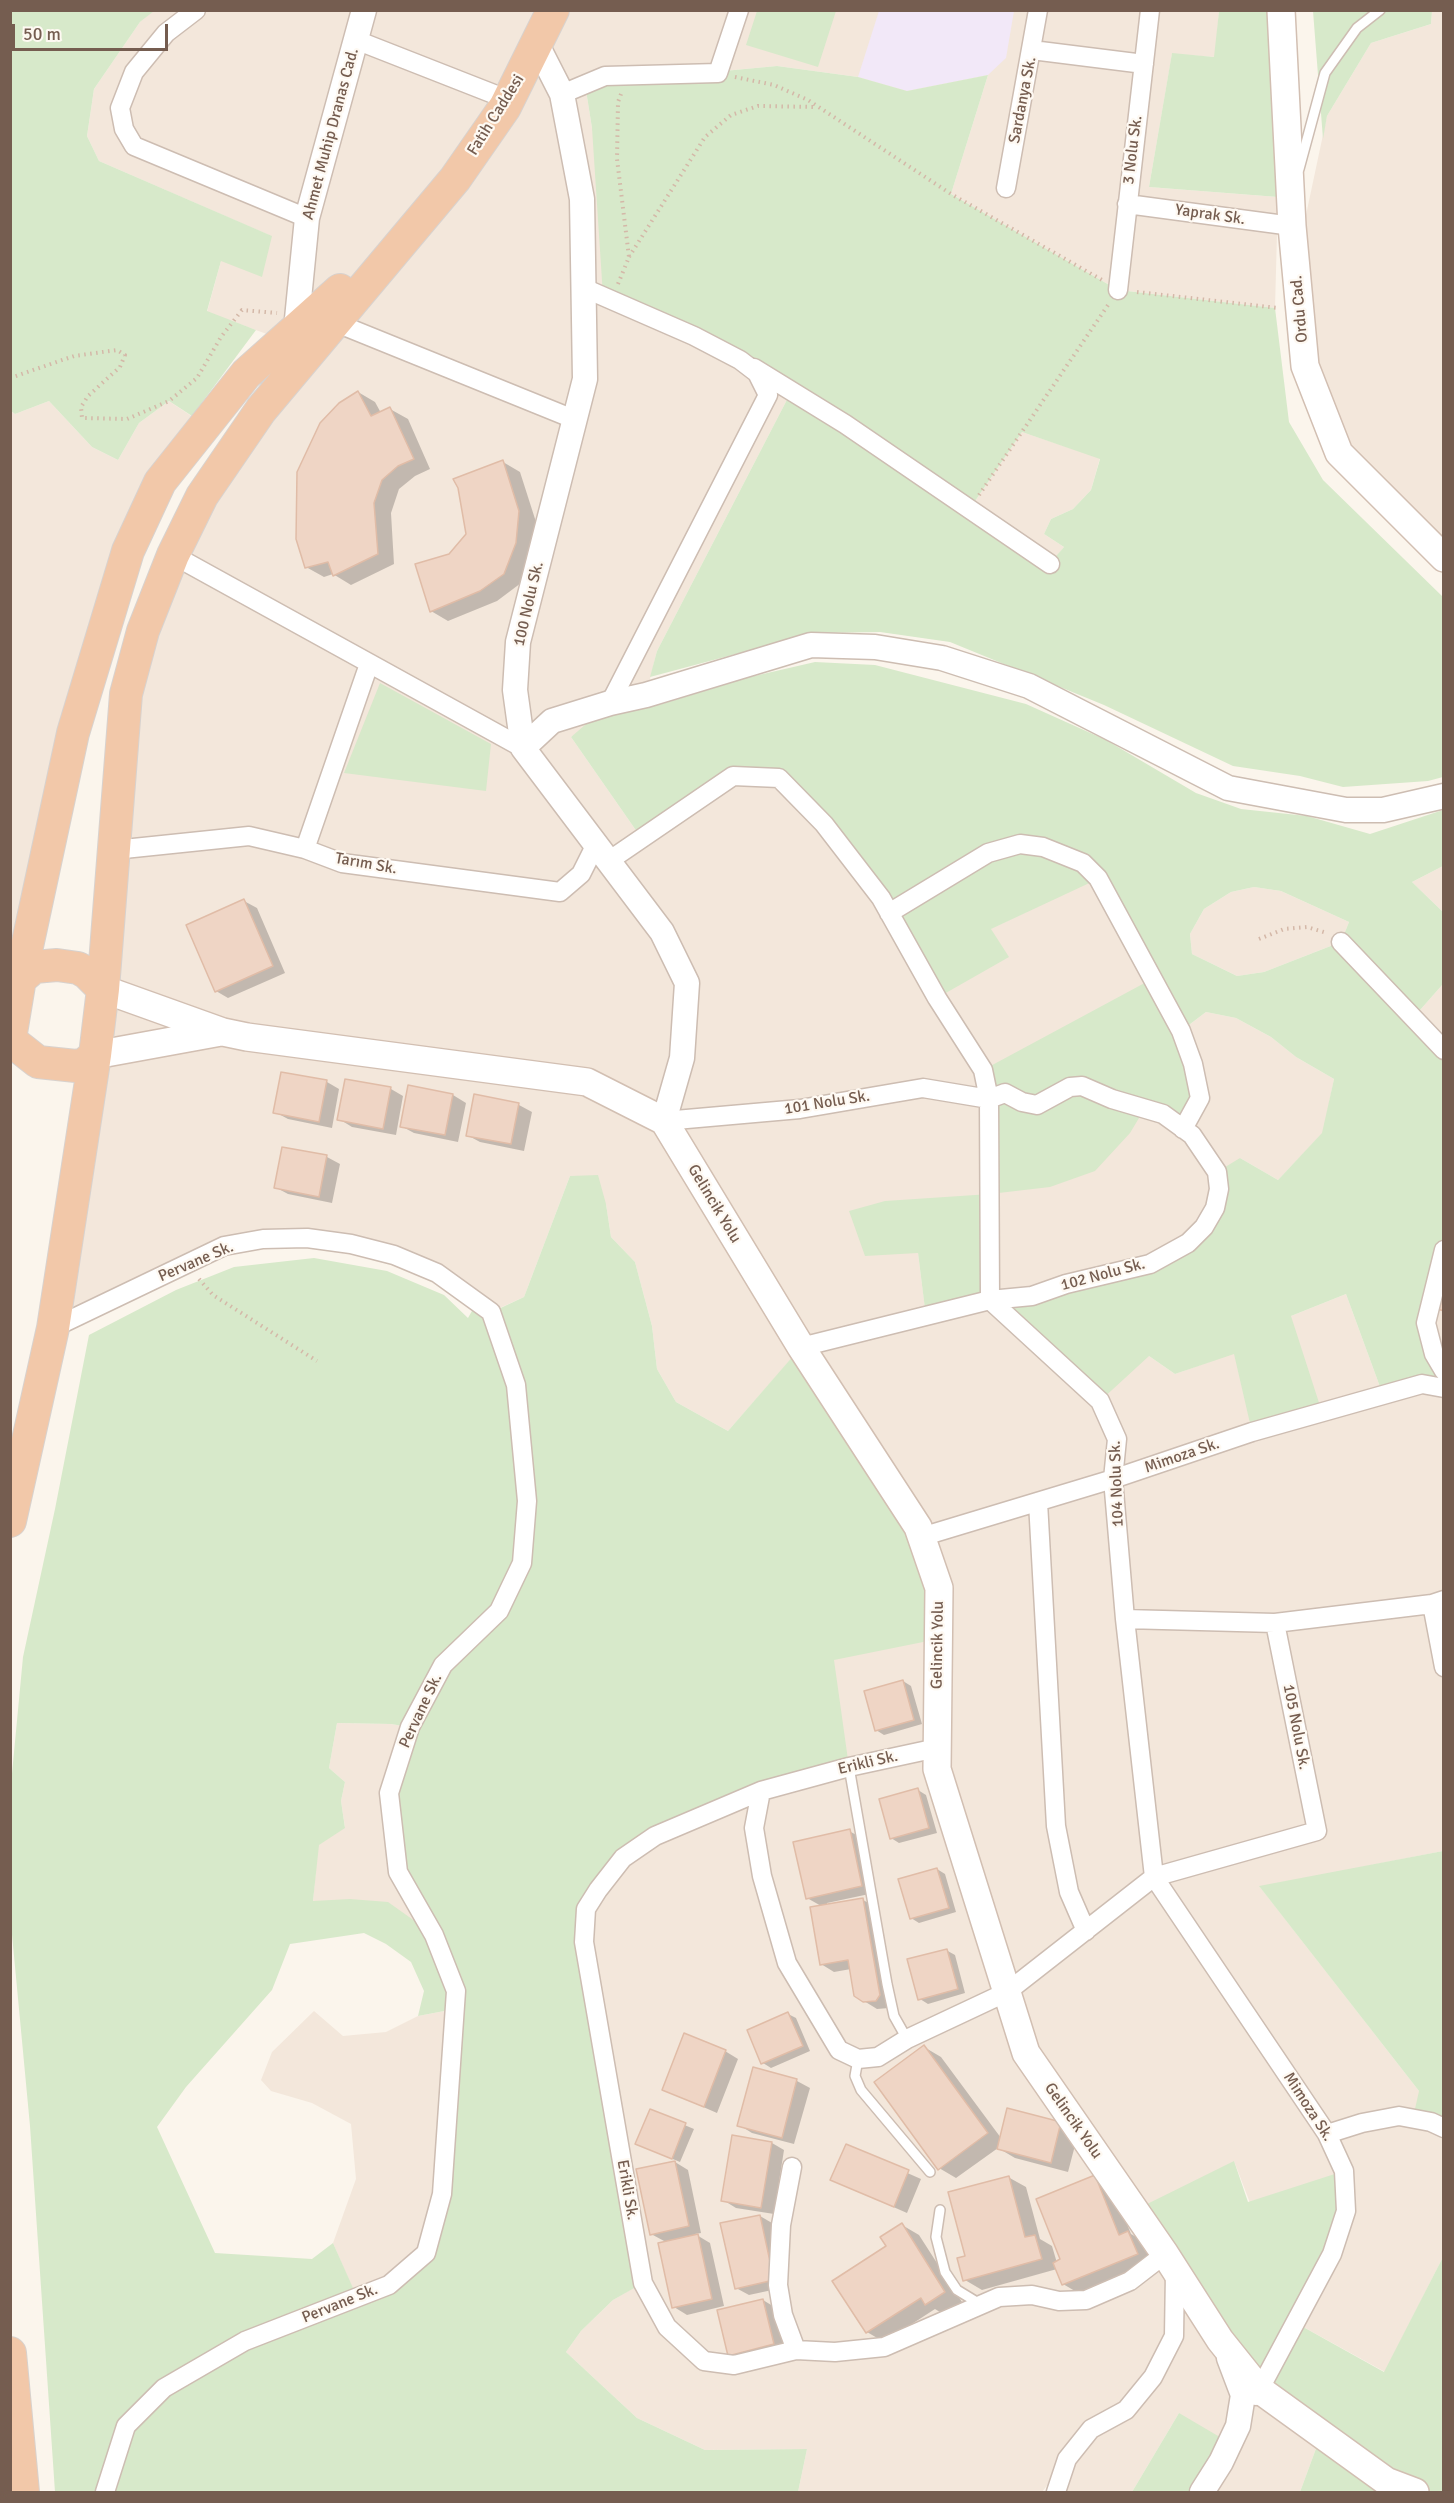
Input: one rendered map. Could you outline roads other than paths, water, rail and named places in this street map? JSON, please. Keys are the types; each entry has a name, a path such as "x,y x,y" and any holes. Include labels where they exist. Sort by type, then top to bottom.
{"highway":[{"name":"Fatih Caddesi","path":"427,212 455,178 509,100 553,10"},
{"path":"10,1521 53,1328 95,1054 126,694 143,631 173,555 202,496 261,410 427,212"},
{"path":"95,1054 85,1064 75,1066 38,1062 10,1039 20,979 73,733 128,551 160,482 246,374 427,212"},
{"path":"20,979 34,967 57,965 78,968 87,973 102,989"},
{"path":"10,2353 23,2493"}],"main road":[{"name":"Ordu Cad.","path":"1281,10 1292,213 1305,366 1339,453 1443,558"},
{"path":"102,989 223,1032 587,1082 664,1121"},
{"path":"95,1054 223,1032"},
{"name":"Gelincik Yolu","path":"664,1121 801,1347 918,1527 939,1588 937,1769 1026,2053 1220,2340 1260,2390 1384,2487 1415,2493"}],"street":[{"path":"196,10 166,33 134,72 120,108 124,129 134,146 307,218"},
{"name":"Ahmet Muhip Dranas Cad.","path":"296,329 307,218 364,10"},
{"path":"562,94 605,76 718,73 739,10"},
{"name":"Sardanya Sk.","path":"1006,188 1038,10"},
{"name":"3 Nolu Sk.","path":"1118,290 1150,10"},
{"path":"356,40 509,100"},
{"name":"100 Nolu Sk.","path":"537,45 562,94 582,200 585,379 518,642 515,690 523,748 662,932 687,983 682,1058 664,1121"},
{"path":"1032,50 1144,64"},
{"name":"Yaprak Sk.","path":"1127,204 1292,213"},
{"path":"584,288 694,336 740,360 845,424 1050,564"},
{"path":"334,322 576,420"},
{"path":"610,703 768,395 757,374 740,360"},
{"path":"173,555 523,748 552,721 811,645 875,647 942,658 1029,686 1228,788 1346,810 1383,810 1443,796"},
{"path":"305,849 369,664"},
{"path":"603,852 733,776 779,778 824,824 889,913 937,998 983,1070 989,1099 990,1300 801,1347"},
{"name":"Tarım Sk.","path":"114,850 249,836 305,849 342,863 560,892 603,852"},
{"path":"889,913 988,853 1020,844 1054,851 1083,863 1098,879 1185,1042 1193,1064 1200,1098 1183,1129"},
{"path":"1341,942 1443,1050"},
{"name":"102 Nolu Sk.","path":"989,1099 1005,1094 1022,1102 1037,1105 1070,1087 1082,1086 1112,1099 1163,1114 1192,1135 1217,1172 1219,1190 1215,1208 1204,1227 1188,1243 1150,1264 1066,1284 1032,1296 990,1300"},
{"name":"101 Nolu Sk.","path":"664,1121 800,1109 923,1088 989,1099"},
{"name":"Pervane Sk.","path":"53,1328 224,1246 263,1239 308,1238 351,1244 393,1255 437,1273 491,1312 516,1385 527,1501 522,1563 499,1611 443,1665 410,1727 389,1793 398,1872 435,1935 456,1991 442,2194 426,2253 389,2285 245,2341 164,2388 126,2426 105,2493"},
{"path":"1443,1250 1426,1323 1434,1354 1443,1371"},
{"name":"104 Nolu Sk.","path":"990,1300 1100,1401 1118,1439 1113,1479 1125,1619 1154,1877"},
{"name":"Mimoza Sk.","path":"921,1536 1113,1479 1252,1432 1422,1384 1443,1388"},
{"path":"1038,1502 1056,1826 1069,1892 1086,1931"},
{"path":"1125,1619 1275,1623 1438,1602 1443,1666"},
{"name":"105 Nolu Sk.","path":"1154,1877 1317,1831 1275,1623"},
{"name":"Erikli Sk.","path":"937,1748 849,1767 761,1791 656,1836 623,1858 597,1890 586,1910 584,1942 643,2283 667,2327 704,2361 734,2366 796,2349 836,2352 884,2347 999,2297 1032,2295 1059,2301 1086,2300 1170,2263"},
{"path":"761,1791 754,1828 762,1876 787,1963 839,2050 858,2059 878,2057 907,2039 1007,1992 1154,1877"},
{"name":"Mimoza Sk.","path":"1154,1877 1327,2134 1344,2172 1346,2211 1332,2254 1260,2390 1238,2426"},
{"path":"1327,2134 1362,2123 1399,2116 1431,2122 1443,2128"},
{"path":"792,2167 781,2225 778,2285 783,2315 796,2349"},
{"path":"1042,2493 1091,2429 1126,2410 1154,2377 1174,2336 1170,2263"},
{"path":"1202,2493 1221,2462 1238,2426 1243,2395 1220,2340"},
{"path":"1056,2493 1067,2459"}],"lane":[{"path":"1292,213 1325,74 1357,28 1380,10"},
{"path":"849,1767 886,1984 894,2016 907,2039"},
{"path":"858,2059 855,2076 861,2090 930,2172"},
{"path":"940,2210 936,2237 945,2272 957,2290 980,2304"}]}
